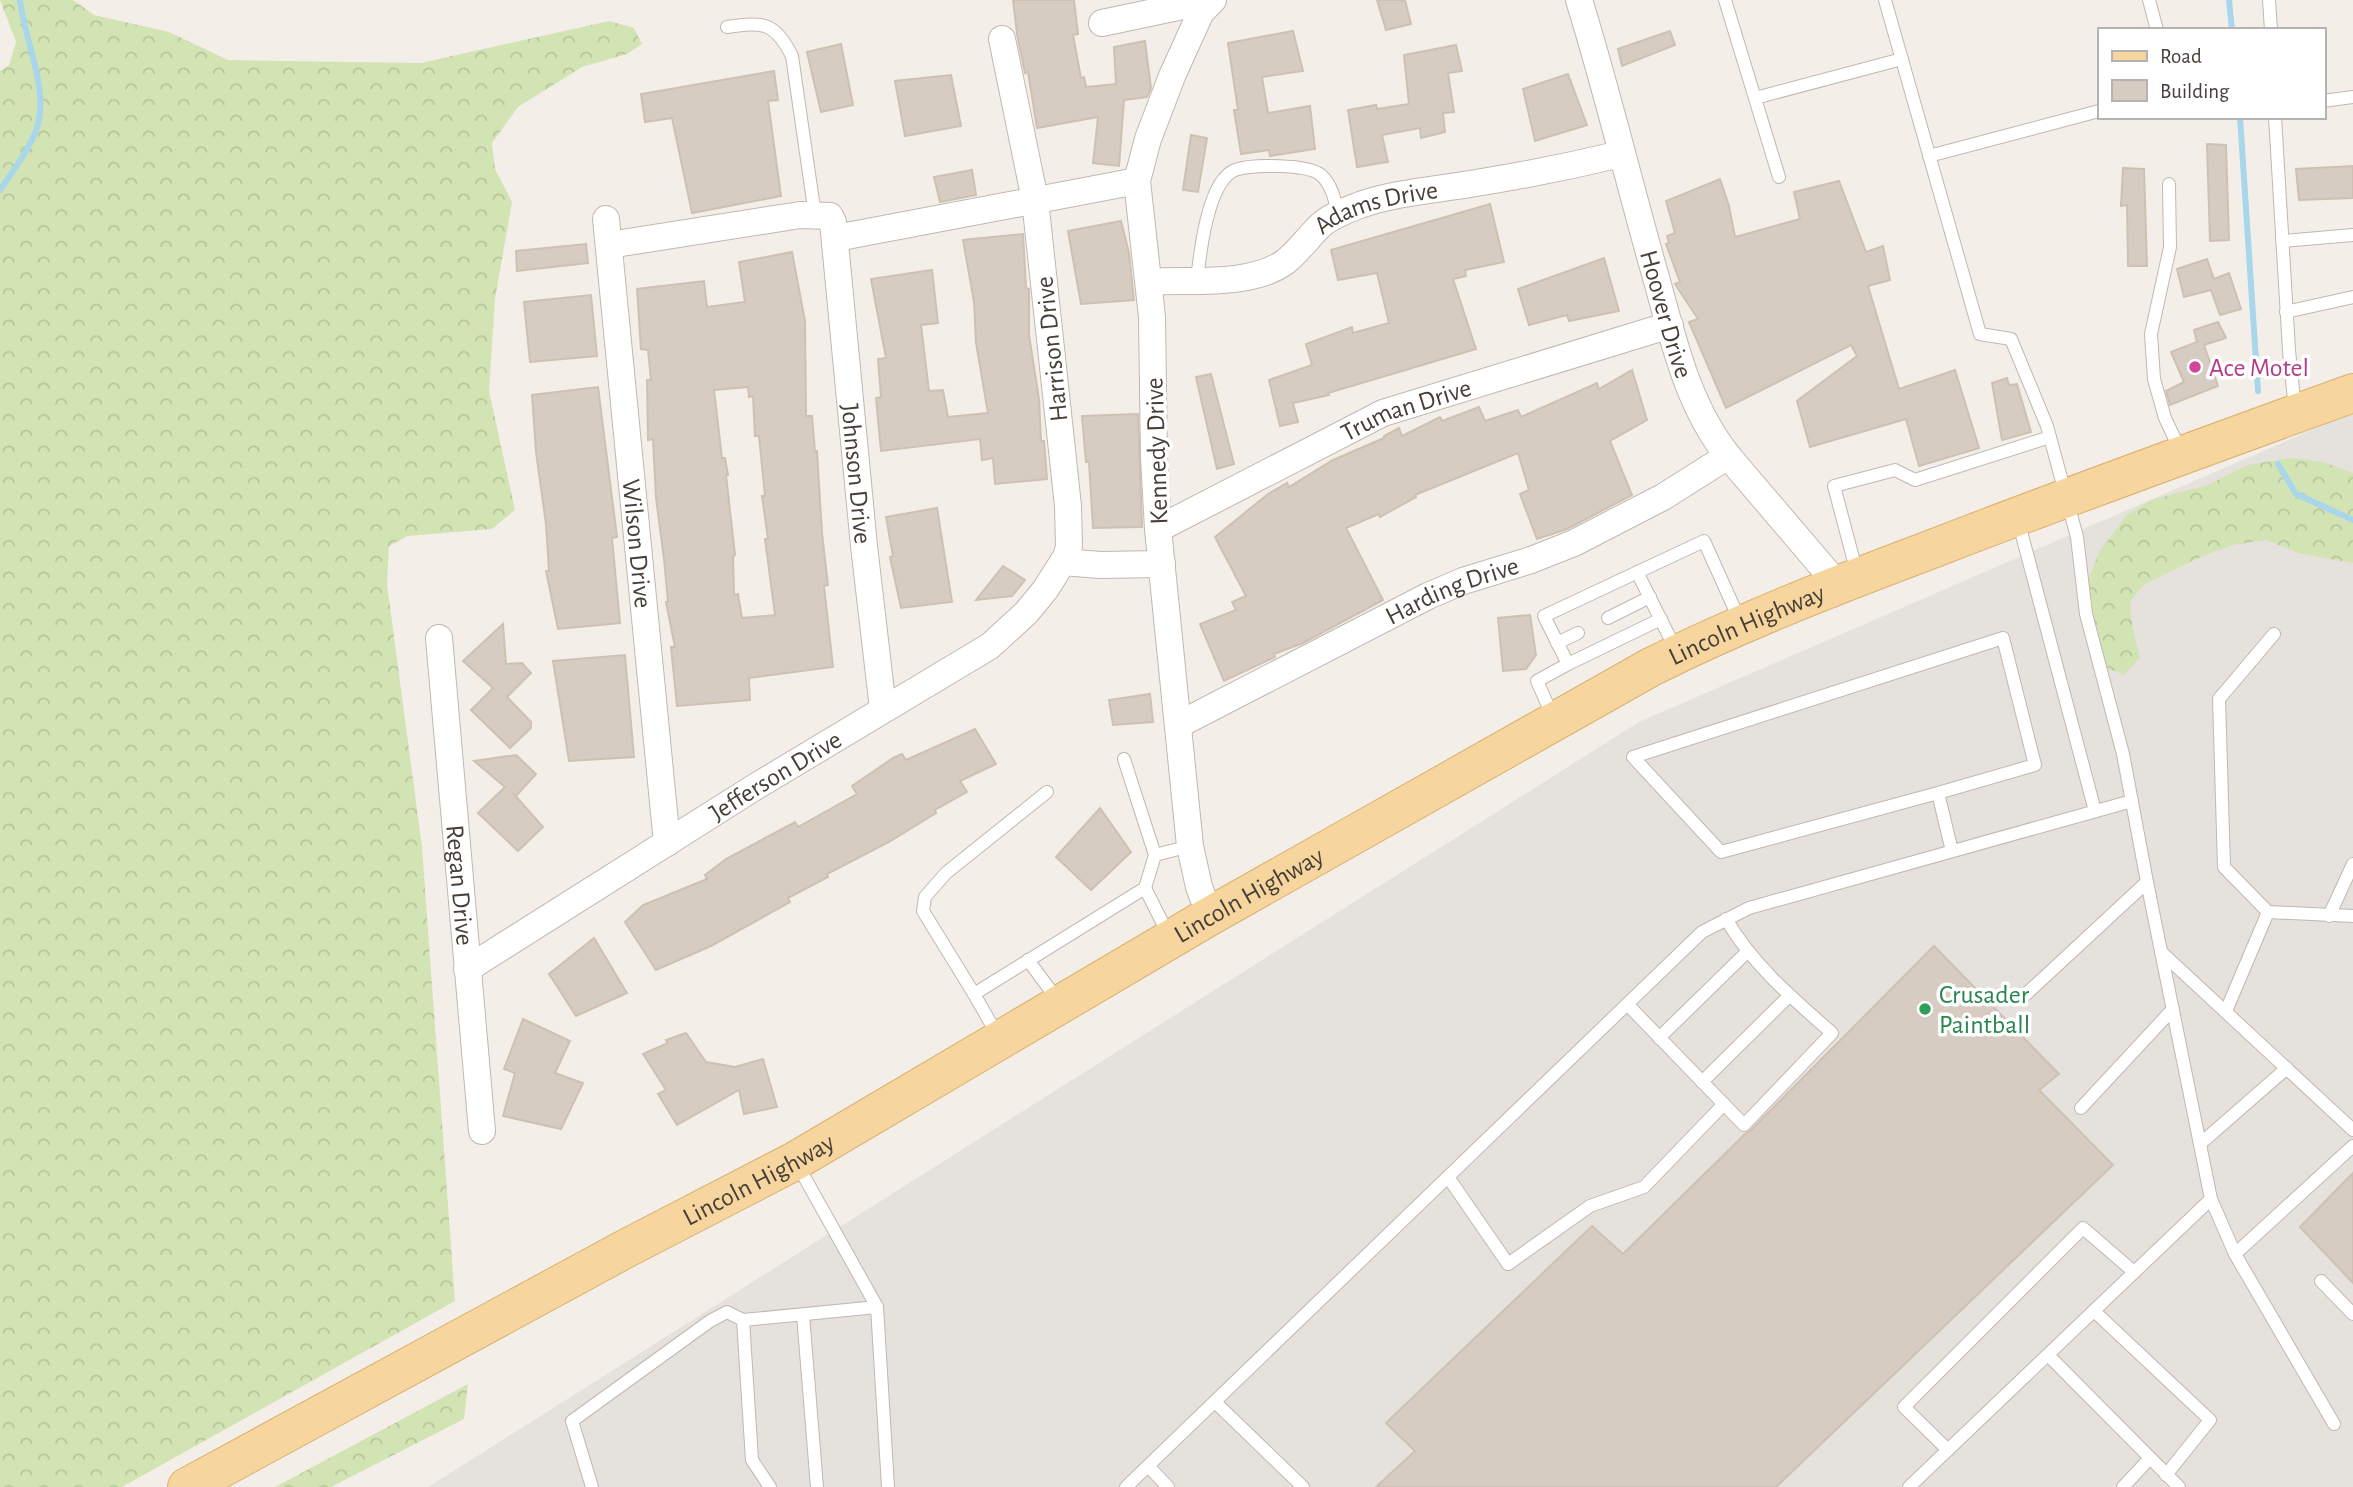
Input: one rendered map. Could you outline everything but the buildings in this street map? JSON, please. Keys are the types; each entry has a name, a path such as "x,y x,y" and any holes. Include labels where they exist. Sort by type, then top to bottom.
{"main road":[{"name":"Lincoln Highway","path":"187,1487 625,1249 795,1161 1210,916 1555,720 1677,654 1848,581 2353,393"}],"street":[{"path":"1102,23 1212,0"},
{"name":"Kennedy Drive","path":"1210,916 1199,887 1190,846 1161,564 1154,458 1152,317 1137,181 1148,139 1172,76 1201,12 1212,0"},
{"name":"Hoover Drive","path":"1579,0 1598,60 1621,154 1684,375 1698,411 1712,437 1728,456 1848,581"},
{"name":"Harrison Drive","path":"1002,39 1035,200 1068,506 1069,547 1063,562"},
{"name":"Adams Drive","path":"1149,282 1242,278 1283,263 1300,249 1321,225 1362,204 1419,192 1549,172 1621,154"},
{"path":"815,215 830,216 836,238 1137,181"},
{"name":"Wilson Drive","path":"667,843 607,232 815,215"},
{"name":"Johnson Drive","path":"836,238 864,546 883,709"},
{"name":"Truman Drive","path":"1158,529 1383,413 1670,325"},
{"name":"Harding Drive","path":"1178,726 1428,596 1463,581 1531,560 1574,543 1631,515 1728,456"},
{"path":"1063,562 1161,564"},
{"name":"Jefferson Drive","path":"467,969 883,709 990,646 1026,613 1063,562"},
{"name":"Regan Drive","path":"439,638 482,1131"}],"lane":[{"path":"1725,0 1779,177"},
{"path":"1885,0 1980,334 2011,339 2050,437 2077,537 2086,614 2123,754 2211,1199 2235,1254 2334,1424"},
{"path":"2149,0 2156,28"},
{"path":"2269,0 2271,28"},
{"path":"727,27 755,23 772,28 792,56 815,215"},
{"path":"1755,98 1902,59"},
{"path":"2325,101 2353,97"},
{"path":"1929,156 2098,111"},
{"path":"2275,119 2286,312 2295,414"},
{"path":"1197,280 1202,242 1216,192 1221,183 1237,170 1306,168 1320,174 1331,188 1338,214"},
{"path":"2169,184 2170,247 2151,334 2154,379 2165,418 2182,455"},
{"path":"2282,241 2353,235"},
{"path":"2286,312 2353,297"},
{"path":"1848,581 1834,486 1895,470 1915,480 2050,437"},
{"path":"2018,516 2095,811"},
{"path":"1568,664 1544,616 1704,541 1742,624"},
{"path":"1637,572 1677,654"},
{"path":"1608,618 1650,597"},
{"path":"1555,720 1537,681 1661,619"},
{"path":"1558,643 1578,633"},
{"path":"2274,634 2219,699 2224,867 2268,912 2353,916"},
{"path":"2003,638 2035,765 1938,793 1721,852 1633,757 2003,638"},
{"path":"974,994 1145,888 1155,855 1124,759"},
{"path":"1000,1040 923,911 925,897 946,873 1047,792"},
{"path":"1938,793 1952,851"},
{"path":"1126,1487 1702,932 1749,908 2132,800"},
{"path":"1155,855 1190,846"},
{"path":"2329,916 2353,864"},
{"path":"2024,996 2147,882"},
{"path":"1145,888 1171,939"},
{"path":"2226,1011 2268,912"},
{"path":"1627,1004 1744,1125 1832,1034 1789,996 1738,941 1726,919"},
{"path":"1659,1038 1748,951"},
{"path":"2161,952 2353,1130"},
{"path":"1028,960 1061,1004"},
{"path":"1702,1082 1789,996"},
{"path":"2081,1108 2173,1009"},
{"path":"2200,1144 2287,1068"},
{"path":"1448,1177 1508,1264 1590,1206 1644,1187 1724,1104"},
{"path":"2235,1254 2353,1146"},
{"path":"795,1161 877,1307 888,1487"},
{"path":"1909,1487 2211,1199"},
{"path":"1948,1450 1904,1407 2082,1228 2134,1272"},
{"path":"2321,1280 2353,1314"},
{"path":"592,1487 572,1421 710,1321 727,1312 743,1320 877,1307"},
{"path":"2094,1311 2210,1420 2166,1475"},
{"path":"803,1315 817,1487"},
{"path":"743,1320 752,1460 770,1487"},
{"path":"2048,1355 2179,1487"},
{"path":"1215,1402 1304,1487"},
{"path":"2123,1487 2150,1458"},
{"path":"1148,1466 1168,1487"}],"shaded area":[{"path":"2353,412 2353,1487 428,1487 1639,722"}],"green space":[{"path":"0,0 73,0 94,15 169,32 228,60 421,63 609,21 634,28 642,44 627,54 582,67 518,107 492,143 495,169 512,202 495,299 489,391 515,510 492,529 408,536 389,546 387,584 422,847 455,1301 122,1487 0,1487 0,71 9,65 16,42"},
{"path":"2290,458 2323,462 2353,473 2353,563 2302,554 2266,540 2233,545 2203,556 2145,584 2130,601 2132,625 2140,658 2124,675 2101,666 2088,606 2089,579 2099,552 2127,515 2151,500 2208,485 2248,465"},
{"path":"468,1384 464,1419 331,1487 275,1487"}],"waterway":[{"path":"0,190 32,141 40,110 38,79 20,0"},
{"path":"2229,0 2232,28"},
{"path":"2240,119 2258,391"},
{"path":"2278,464 2296,494 2353,520"}],"place":[{"name":"Ace Motel","path":"2195,367"},
{"name":"Crusader Paintball","path":"1925,1009"}]}
